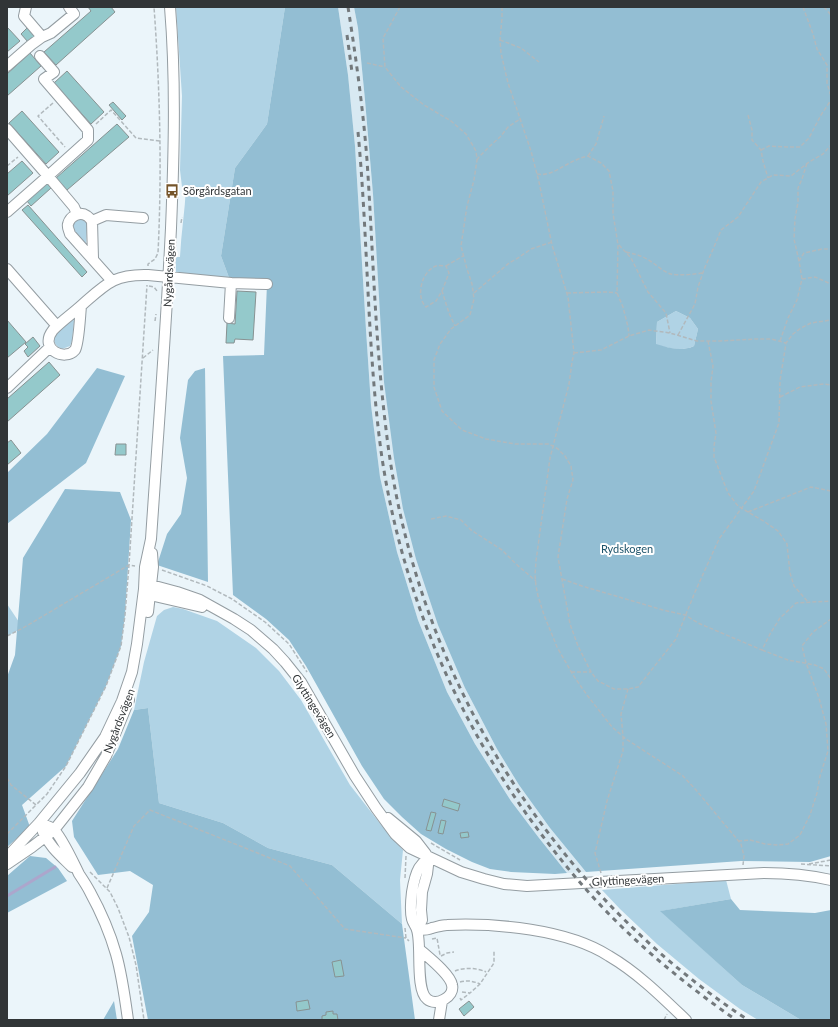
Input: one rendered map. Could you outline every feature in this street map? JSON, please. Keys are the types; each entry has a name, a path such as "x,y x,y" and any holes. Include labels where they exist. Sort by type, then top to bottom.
{"street":[{"path":"26,7 24,16 42,37"},
{"path":"7,66 42,37 51,33 74,14 69,7"},
{"name":"Nygårdsvägen","path":"7,864 54,830 88,787 106,756 128,703 138,671 147,617 149,567 169,276 174,96 170,7"},
{"path":"7,212 88,140 88,130 44,79 54,72 40,56"},
{"path":"7,129 74,207 77,214"},
{"path":"92,258 92,221 87,216 77,214 71,218 68,223 70,234 112,281"},
{"path":"92,221 106,215 143,218"},
{"path":"7,269 57,326"},
{"path":"81,306 75,350 70,354 63,355 55,352 50,347 48,340 53,330 101,288 112,281 137,274 148,280 169,276 231,283 267,284"},
{"path":"229,318 231,283"},
{"path":"7,388 50,347"},
{"name":"Nygårdsvägen","path":"7,856 40,823 80,773 105,737 122,701 132,672 148,590"},
{"name":"Glyttingevägen","path":"148,590 170,600 200,606 234,619"},
{"name":"Glyttingevägen","path":"148,590 178,592 200,600 251,630 273,649 301,682 355,776 376,808 416,842 429,856 461,872 504,884 527,886 744,873 801,874 831,880"},
{"path":"147,617 160,602 170,600"},
{"path":"40,823 54,830 62,841 100,912 111,940 121,974 128,1020"},
{"path":"40,823 45,837 53,848 79,874"},
{"path":"417,930 422,920 422,892 427,874 429,856"},
{"path":"419,949 448,977 452,985 452,992 448,998 433,1002 426,998 422,990 419,969 417,930 412,920 412,892 418,869 429,856"},
{"path":"412,920 430,920 445,925"},
{"path":"417,930 430,929 445,925 510,927 566,937 584,943 609,955 632,972 686,1020"},
{"path":"439,1020 442,1000"}],"path":[{"path":"7,834 47,794 66,766 106,686 121,646 129,565 148,264 155,259 158,253 160,141 154,7"},
{"path":"400,7 383,38 385,67 401,87 466,134 476,151 477,160 474,180 467,206 461,246 472,284 474,299 470,315 451,329 440,344 434,360 434,387 442,411 462,430 486,439 515,444 549,444 565,456 570,466 573,480 567,499 558,557 570,624 578,646 591,672 598,681 614,690 628,689 638,686 676,639 685,615 719,539 754,491 779,423 780,381 786,343 793,334 801,328 811,323 831,320"},
{"path":"502,7 500,40 501,53 508,83 537,174 552,242 570,309 574,353 569,384 552,446 535,568 538,596 557,647 571,672 587,695 612,727 683,776 696,790 741,844 744,856 744,873"},
{"path":"803,7 817,49 827,65 827,83 831,96"},
{"path":"824,7 831,15"},
{"path":"500,40 521,48 540,62"},
{"path":"367,63 385,67"},
{"path":"60,97 38,116 72,155"},
{"path":"761,150 769,146 800,146 809,138 831,100"},
{"path":"88,130 111,110 136,138 160,141"},
{"path":"748,115 752,130 752,140 761,150 768,178"},
{"path":"537,174 543,175 551,173 588,156 596,144 604,116"},
{"path":"477,160 502,136 508,127 520,119"},
{"path":"678,335 695,304 698,287 721,230 738,217 761,182 773,175 791,176 807,163 823,154 831,145"},
{"path":"7,166 25,150"},
{"path":"588,156 601,163 609,171 614,191 612,213 618,245 617,293 623,307 629,336"},
{"path":"780,341 796,300 802,279 794,239 798,188 807,163"},
{"path":"474,293 508,263 531,249 552,242"},
{"path":"618,245 631,258 648,292 666,313 670,333"},
{"path":"799,261 804,253 822,249 831,249"},
{"path":"625,252 639,255 671,274 703,273"},
{"path":"446,266 449,273 442,291 436,301 426,307 422,303 420,290 428,272 437,266 446,266 464,256"},
{"path":"802,279 815,277 831,284"},
{"path":"148,280 158,292"},
{"path":"442,291 455,326"},
{"path":"566,294 617,293"},
{"path":"154,321 156,311"},
{"path":"574,353 601,350 629,336 649,330 670,333 697,341 771,339 786,343"},
{"path":"708,341 713,366 711,400 716,433 714,457 728,493 738,506 778,531 787,544 790,573 794,586 808,602"},
{"path":"142,358 153,350"},
{"path":"780,397 800,387 824,384 831,385"},
{"path":"748,512 811,487 831,491"},
{"path":"431,519 446,516 461,520 471,530 502,550 536,581"},
{"path":"7,636 129,565 149,567 207,586 232,599 265,622 289,644 308,674"},
{"path":"562,579 663,610 685,615 698,623 762,650 788,660 815,665 824,669 831,679"},
{"path":"762,650 780,618 796,603 831,602"},
{"path":"738,841 750,840 765,844 788,844 800,835 810,815 828,751 826,724 802,646 814,632 831,619"},
{"path":"571,672 591,672"},
{"path":"601,874 595,853 607,801 623,751 621,714 628,689"},
{"path":"7,778 11,785 36,806"},
{"path":"7,787 11,785"},
{"path":"107,888 134,826 150,810 290,866 345,929 406,938"},
{"path":"426,840 466,863"},
{"path":"806,864 831,860"},
{"path":"800,864 831,866"},
{"path":"459,998 462,1000 480,984 494,963 494,951"},
{"path":"433,961 447,953 454,952"},
{"path":"454,972 460,969 480,969 487,973"},
{"path":"459,983 464,981 473,981 480,984"},
{"path":"460,992 470,993"}],"shaded area":[{"path":"176,7 285,7 267,124 235,168 221,256 231,283 176,272 176,257 180,257 186,187 182,187 180,170 182,96"},
{"path":"338,7 354,7 358,28 373,194 385,382 465,688 497,749 519,785 550,828 586,872 567,873 511,801 475,744 447,692 418,620 397,552 380,477 371,405 355,146 348,75"},
{"path":"78,219 81,219 87,223 86,245 75,232 73,225"},
{"path":"676,311 690,318 698,329 694,346 680,349 656,345 657,322"},
{"path":"73,319 72,341 70,346 62,349 58,347 54,341 54,337"},
{"path":"7,604 23,628 7,636"},
{"path":"173,607 217,621 256,648 279,671 301,700 350,785 403,850 400,880 402,924 332,865 268,848 223,823 159,803 148,708 134,710 144,662 157,616 164,610"},
{"path":"726,880 731,899 661,911 742,985 801,1020 758,1020 740,1009 699,979 657,944 602,890"}],"green space":[{"path":"285,7 338,7 348,75 355,146 371,405 380,477 397,552 418,620 447,692 475,744 511,801 567,873 555,874 511,872 490,869 446,849 421,834 384,799 362,766 306,666 289,640 266,619 233,595 223,356 264,355 267,284 231,283 221,256 235,168 267,124"},
{"name":"Rydskogen","path":"354,7 831,7 831,856 810,862 741,861 586,872 550,828 519,785 497,749 465,688 438,625 416,559 403,509 394,458 384,382 373,194 358,28","holes":["676,311 690,318 698,329 694,346 680,349 656,344 657,322"]},
{"path":"97,368 125,376 86,463 7,524 7,473 47,434"},
{"path":"205,368 208,582 157,565 167,534 181,514 187,478 180,438 188,380 195,371"},
{"path":"65,489 120,492 131,520 125,615 121,646 106,686 66,766 22,805 30,827 7,847 7,677 15,655 23,558"},
{"path":"148,708 159,803 223,823 268,848 332,865 402,924 415,1020 148,1020 132,936 149,912 153,885 130,871 98,875 74,837 72,821 118,749 134,710"},
{"path":"30,856 46,858 58,868 67,881 7,913 7,876"},
{"path":"731,899 740,910 815,913 831,910 831,1020 801,1020 742,985 660,911"},
{"path":"114,1001 117,1020 103,1020"}],"building":[{"path":"88,7 111,7 115,12 56,65 44,52 91,11"},
{"path":"29,26 36,35 28,42 21,34"},
{"path":"8,28 20,41 7,52 7,29"},
{"path":"30,53 41,66 7,96 7,74"},
{"path":"67,71 104,112 91,124 54,83"},
{"path":"113,102 126,116 122,120 109,105"},
{"path":"22,111 59,152 46,164 9,123"},
{"path":"117,124 129,137 67,190 56,178"},
{"path":"22,161 33,173 7,196 7,174"},
{"path":"47,183 51,188 31,206 27,201"},
{"path":"28,205 87,272 82,277 22,210"},
{"path":"237,291 256,292 253,340 235,339 234,343 226,343 227,323 235,324"},
{"path":"7,320 26,342 7,358"},
{"path":"33,337 40,346 28,357 24,351 28,347 25,344"},
{"path":"49,362 60,375 7,422 7,399"},
{"path":"11,440 21,453 7,465 7,443"},
{"path":"116,444 126,444 126,455 115,455"},
{"path":"444,799 460,804 458,811 442,806"},
{"path":"431,812 436,813 431,831 426,830"},
{"path":"441,820 446,821 443,834 438,833"},
{"path":"468,832 469,837 461,838 460,833"},
{"path":"341,960 344,976 335,977 332,962"},
{"path":"308,1000 310,1009 297,1011 296,1002"},
{"path":"469,1001 474,1007 464,1016 459,1009"},
{"path":"333,1011 333,1014 337,1014 338,1020 322,1020 322,1016 326,1015 326,1012"}],"waterway":[{"path":"7,896 55,867"}],"railway":[{"path":"348,7 359,84 365,141 377,329 386,429 401,518 426,603 459,686 501,764 552,838 610,905 676,966 748,1020"},
{"path":"347,35 352,72"},
{"path":"358,132 370,331 376,411 381,451 390,504 403,556 419,608 439,658 462,707 488,754 516,800 565,865 602,907 635,940 677,976 736,1020"}],"place":[{"name":"Sörgårdsgatan","path":"172,191"}]}
